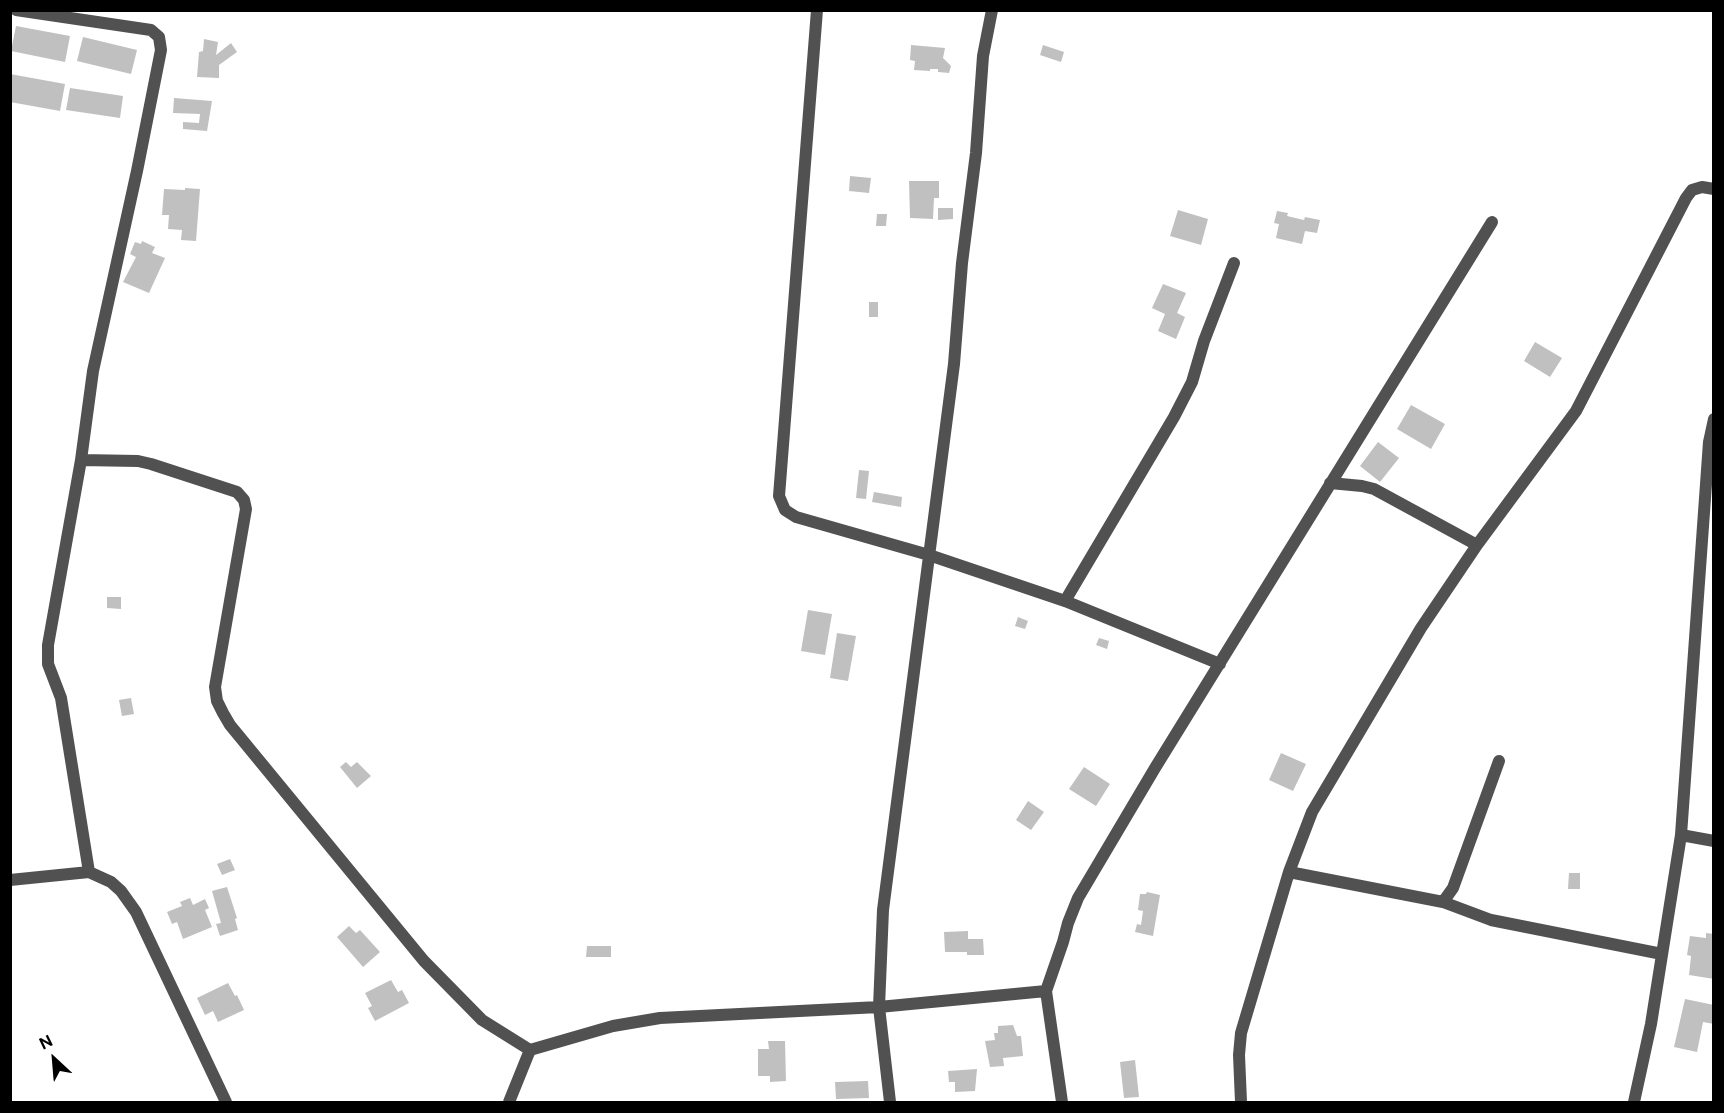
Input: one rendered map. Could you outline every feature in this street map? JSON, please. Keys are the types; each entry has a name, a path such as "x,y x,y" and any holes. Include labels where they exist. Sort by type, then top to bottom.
{"street":[{"path":"16,10 151,30 159,37 161,50 93,371 81,460 48,645 48,664 61,698 89,872"},
{"path":"817,10 779,496 785,510 796,516 929,555 1065,601 1220,664"},
{"path":"890,1102 879,1006 883,910 954,364 962,263 976,153 983,56 992,10"},
{"path":"1240,1102 1241,1033 1289,872 1312,812 1421,628 1477,545 1576,411 1686,198 1692,190 1702,187 1713,189"},
{"path":"1062,1102 1046,991 1078,898 1155,768 1492,222"},
{"path":"1065,601 1174,417 1192,382 1204,341 1234,263"},
{"path":"1634,1102 1651,1024 1681,835 1709,442 1713,419"},
{"path":"81,460 138,461 151,464 237,492 244,500 245,515 215,687 223,713 230,725 424,961 482,1020 530,1050 634,1021 660,1018 879,1006 1046,991"},
{"path":"1330,483 1374,489 1477,545"},
{"path":"1443,902 1453,888 1498,761"},
{"path":"1681,835 1713,841"},
{"path":"10,880 89,872 111,882 121,891 136,912 226,1102"},
{"path":"1289,872 1443,902 1491,920 1662,954"},
{"path":"510,1102 530,1050"}],"building":[{"path":"16,26 70,36 65,62 11,51"},
{"path":"83,37 137,50 131,74 77,61"},
{"path":"204,39 218,42 216,55 231,43 237,52 219,65 219,78 197,77 199,52 203,51"},
{"path":"911,45 945,48 943,58 951,66 949,73 938,72 938,69 914,70 915,61 910,60"},
{"path":"1043,45 1064,52 1061,62 1040,55"},
{"path":"10,74 65,84 60,111 10,102"},
{"path":"70,88 123,96 120,118 66,110"},
{"path":"174,98 212,101 207,131 183,129 183,122 199,123 200,114 173,113"},
{"path":"850,176 871,178 869,193 849,191"},
{"path":"909,181 939,181 939,198 934,198 933,219 910,218"},
{"path":"185,188 200,189 196,241 181,240 182,230 168,229 169,215 162,215 164,189 185,190"},
{"path":"938,208 953,208 953,219 938,220"},
{"path":"1178,210 1208,219 1201,245 1170,236"},
{"path":"1277,211 1304,220 1305,217 1320,220 1317,233 1305,231 1302,244 1276,238 1279,224 1274,223"},
{"path":"877,214 887,214 886,226 876,226"},
{"path":"142,241 155,247 152,253 165,258 149,293 123,282 136,257 130,254 135,242 141,244"},
{"path":"1163,284 1186,293 1177,313 1185,317 1176,339 1158,331 1165,314 1152,308"},
{"path":"869,302 878,302 878,317 869,317"},
{"path":"1535,342 1562,358 1550,377 1524,361"},
{"path":"1411,405 1445,424 1431,449 1397,429"},
{"path":"1378,442 1399,458 1380,482 1360,466"},
{"path":"859,470 869,471 866,499 856,498"},
{"path":"874,492 902,497 901,507 872,502"},
{"path":"107,597 121,597 121,609 107,608"},
{"path":"808,610 832,614 825,655 801,651"},
{"path":"1018,617 1028,621 1025,629 1015,626"},
{"path":"837,633 856,636 848,681 830,678"},
{"path":"1099,638 1109,641 1107,649 1096,645"},
{"path":"131,698 134,714 122,716 119,700"},
{"path":"1281,753 1306,764 1293,791 1269,780"},
{"path":"346,762 351,767 357,762 371,776 357,788 340,767"},
{"path":"1084,767 1110,784 1096,806 1069,789"},
{"path":"1028,801 1044,812 1031,830 1016,820"},
{"path":"230,859 235,870 222,875 217,864"},
{"path":"1569,873 1580,873 1580,889 1568,889"},
{"path":"227,887 237,918 235,919 238,930 220,936 216,924 221,923 212,891"},
{"path":"1147,892 1160,895 1153,936 1135,932 1137,924 1141,925 1143,911 1138,910 1140,894"},
{"path":"190,898 193,905 205,899 209,908 205,910 212,927 183,939 177,922 172,924 167,912 182,906 180,902"},
{"path":"349,926 356,933 360,930 380,952 363,967 337,937"},
{"path":"968,931 968,939 983,939 984,955 945,952 944,932"},
{"path":"1706,933 1714,934 1714,979 1689,975 1691,956 1687,955 1690,936 1706,938"},
{"path":"587,946 611,946 611,957 586,957"},
{"path":"391,980 398,992 402,990 409,1003 375,1021 368,1008 372,1006 365,993"},
{"path":"228,983 244,1010 218,1022 213,1011 205,1015 197,998"},
{"path":"1685,999 1714,1005 1714,1024 1703,1022 1697,1052 1674,1047"},
{"path":"1013,1025 1017,1036 1021,1036 1023,1056 1003,1058 1004,1066 990,1067 985,1041 995,1040 994,1033 998,1033 998,1026"},
{"path":"768,1041 785,1041 786,1081 770,1082 770,1076 758,1076 758,1049 769,1049"},
{"path":"1135,1060 1139,1097 1124,1098 1120,1062"},
{"path":"977,1069 975,1091 955,1092 955,1082 949,1082 948,1071"},
{"path":"868,1081 869,1098 836,1099 835,1082"}]}
